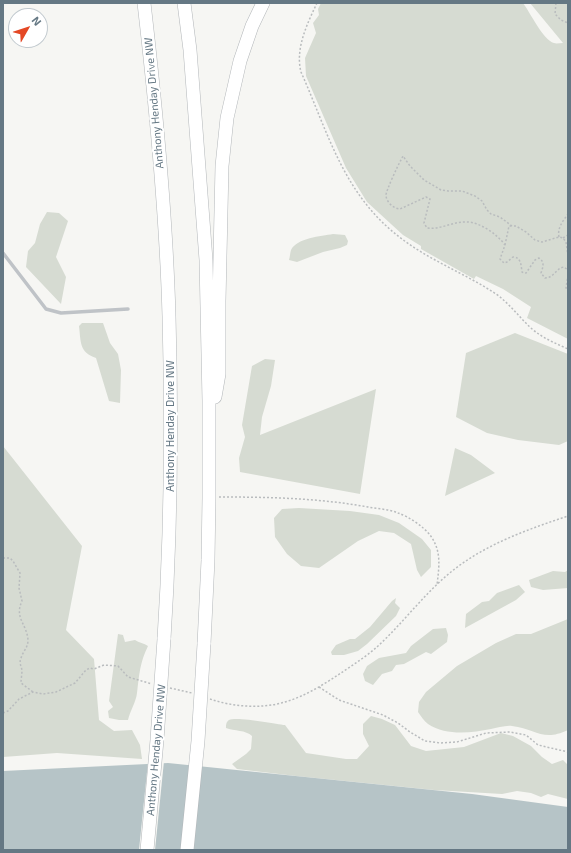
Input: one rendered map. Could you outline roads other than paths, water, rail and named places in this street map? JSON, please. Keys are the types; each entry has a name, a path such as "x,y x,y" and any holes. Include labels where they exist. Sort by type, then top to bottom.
{"highway":[{"name":"Anthony Henday Drive NW","path":"144,3 154,87 169,316 170,476 168,573 164,639 147,850"},
{"path":"184,3 190,50 206,260 209,438 208,560 204,644 198,741 187,850"},
{"path":"209,438 219,374 219,255 222,166 227,118 240,61 252,26 263,3"}],"lane":[{"path":"3,253 46,309 61,313 128,309"}]}
